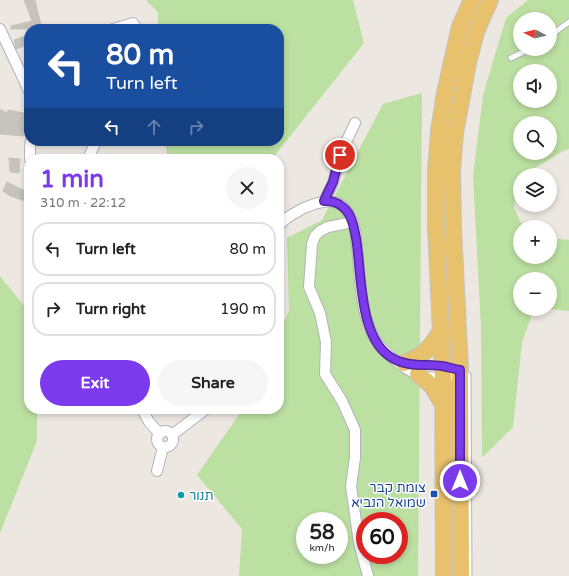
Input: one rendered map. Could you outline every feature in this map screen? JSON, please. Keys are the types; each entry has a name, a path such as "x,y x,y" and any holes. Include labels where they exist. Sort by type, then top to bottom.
{"main road":[{"path":"444,576 443,406 436,179 439,131 445,94 460,26 472,0"},
{"path":"461,576 464,368 456,294 452,171 455,133 462,91 476,32 490,0"},
{"path":"399,361 415,359 426,351 436,340 441,330"},
{"path":"418,374 432,386 443,406"}],"street":[{"path":"2,35 24,81"},
{"path":"324,201 333,182 340,155 356,123"},
{"path":"284,222 293,214 315,203 324,201 339,204 345,209 353,222 365,313 376,342 383,350 399,361 403,366 418,374 433,377 442,372 464,368"},
{"path":"353,222 328,227 320,231 315,236 312,244 309,287 320,313 326,342 325,374 342,401 355,430 355,458 351,486 358,536 368,576"},
{"path":"399,361 425,366 442,372"},
{"path":"145,414 149,422 160,434"},
{"path":"172,435 199,414"},
{"path":"160,434 165,432 172,435"},
{"path":"157,471 162,447 158,441 160,434"},
{"path":"162,447 167,447 170,445 173,439 172,435"}],"lane":[{"path":"557,31 569,22"},
{"path":"511,58 515,56"},
{"path":"456,294 464,328"},
{"path":"464,368 469,576"}],"green space":[{"path":"146,0 353,0 364,43 284,144 284,24 158,24 158,12"},
{"path":"528,0 569,0 569,149 557,155 557,116 513,116 513,160 548,160 535,168 513,168 513,212 516,212 520,220 513,220 513,264 557,264 557,239 569,240 569,311 557,310 557,272 513,272 513,316 531,316 522,342 513,427 482,458 481,327 473,176 483,95 506,18 513,12 513,56 557,56 557,12 513,12"},
{"path":"422,93 418,576 239,576 242,529 197,475 240,414 284,414 284,322 289,311 287,238 322,220 383,104"},
{"path":"166,146 282,146 276,154 167,154"},
{"path":"0,276 24,306 24,414 37,414 37,441 0,533"}],"building":[{"path":"24,0 35,0 41,24 24,24 24,29 11,29 11,26 32,21"},
{"path":"24,37 24,46 16,49 14,40"},
{"path":"0,109 7,113 8,110 24,113 23,136 0,134"},
{"path":"9,158 20,159 19,173 10,172"},
{"path":"7,182 24,190 24,201 10,196 3,191"}],"place":[{"name":"צומת קבר שמואל הנביא","path":"434,494"},
{"name":"תנור","path":"181,495"}],"route":[{"path":"340,155 333,182 324,201 339,204 345,209 353,222 364,306 371,332 376,342 393,359 404,363 425,366 442,366 460,370 460,481"}]}
